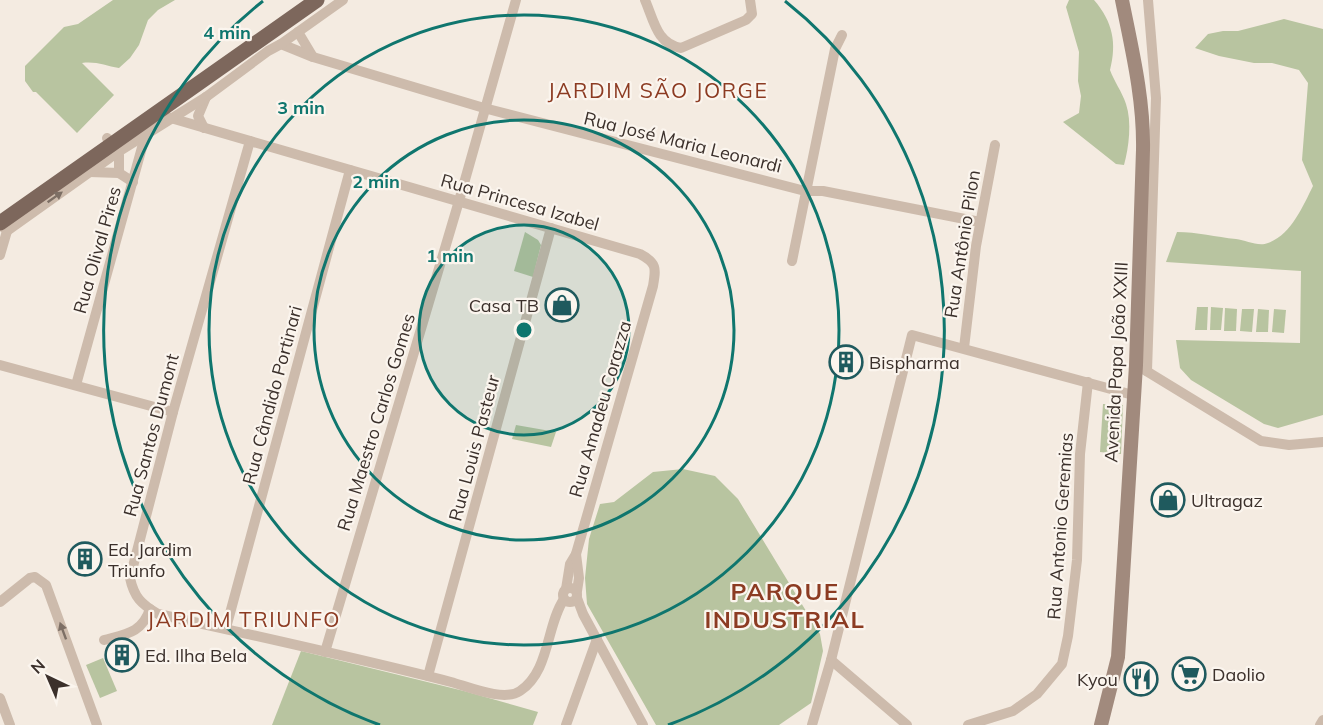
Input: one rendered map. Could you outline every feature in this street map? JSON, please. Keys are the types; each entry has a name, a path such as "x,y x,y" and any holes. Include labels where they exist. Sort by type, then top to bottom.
{"main road":[{"path":"2,226 113,145 302,0"},
{"path":"0,212 164,116 317,0"},
{"name":"Avenida Papa João XXIII","path":"1101,725 1118,657 1133,395 1141,368 1144,119 1122,0"}],"street":[{"path":"164,116 206,97 343,0"},
{"name":"Rua Maestro Carlos Gomes","path":"325,652 459,201 516,0"},
{"path":"645,0 663,40 671,46 681,48 746,20 752,14 750,0"},
{"path":"1149,0 1156,98 1141,368 1261,441 1289,446 1323,442"},
{"path":"298,32 313,57"},
{"path":"792,261 835,49 842,34"},
{"name":"Rua José Maria Leonardi","path":"280,44 313,57 484,108 805,191 824,191 980,222"},
{"path":"204,128 198,116 206,97"},
{"name":"Rua Princesa Izabel","path":"164,116 640,254 650,259 655,266 655,273"},
{"name":"Rua Olival Pires","path":"76,385 133,182 143,130"},
{"name":"Rua Santos Dumont","path":"150,609 133,593 130,578 173,412 250,141"},
{"path":"0,255 2,226 90,172 113,145 120,161 119,173"},
{"name":"Rua Antônio Pilon","path":"964,348 980,222 995,145"},
{"name":"Rua Cândido Portinari","path":"226,628 350,170"},
{"path":"90,172 119,173 133,182"},
{"name":"Rua Louis Pasteur","path":"428,676 551,228"},
{"name":"Rua Amadeu Corazza","path":"428,676 505,696 519,693 534,680 556,610 571,596 579,578 576,554 655,273"},
{"path":"812,725 831,660 912,335 1133,395"},
{"path":"0,365 173,412"},
{"name":"Rua Antonio Geremias","path":"968,725 1013,711 1037,694 1062,664 1068,636 1077,560 1080,454 1088,382"},
{"path":"0,602 30,578 35,577 46,585 97,725"},
{"name":"Rua Amadeu Corazza","path":"571,596 597,639 642,725"},
{"path":"104,640 137,630 150,609 158,614 428,676"},
{"path":"567,725 597,639"},
{"path":"831,660 907,725"},
{"path":"0,698 9,725"},
{"path":"1320,725 1323,720"}],"green space":[{"path":"113,0 175,0 158,10 148,20 139,45 119,68 96,63 82,63 114,95 77,133 36,92 33,92 25,81 25,66 64,27 78,24"},
{"path":"1069,0 1094,0 1106,16 1112,33 1113,51 1110,70 1124,100 1129,119 1124,165 1116,164 1063,122 1079,113 1081,96 1078,81 1079,52 1066,7"},
{"path":"1284,19 1323,29 1323,415 1278,428 1264,424 1191,380 1180,368 1176,340 1300,343 1301,271 1166,262 1177,232 1260,244 1276,239 1290,227 1313,186 1302,160 1308,83 1299,70 1272,63 1254,63 1219,56 1195,48 1208,34 1238,31"},
{"path":"525,232 538,240 541,245 533,277 514,271"},
{"path":"1197,307 1208,307 1207,330 1195,330"},
{"path":"1211,307 1223,308 1221,330 1210,330"},
{"path":"1225,308 1237,309 1236,331 1224,331"},
{"path":"1242,309 1254,309 1252,332 1240,331"},
{"path":"1258,309 1269,310 1268,332 1256,332"},
{"path":"1274,309 1286,310 1284,333 1272,332"},
{"path":"1103,404 1123,405 1121,454 1100,452"},
{"path":"516,425 556,432 551,447 512,439"},
{"path":"683,469 715,476 738,499 820,634 823,651 811,703 779,725 656,725 587,604 585,578 589,539 600,504 614,502 653,472"},
{"path":"301,651 464,691 538,712 533,725 272,725"},
{"path":"103,658 117,691 100,698 86,665"}],"place":[{"name":"Casa TB","path":"562,305"},
{"name":"Bispharma","path":"846,362"},
{"name":"Ultragaz","path":"1168,500"},
{"name":"Ed. Jardim Triunfo","path":"85,559"},
{"name":"Ed. Ilha Bela","path":"122,655"},
{"name":"Daolio","path":"1189,674"},
{"name":"Kyou","path":"1141,679"}],"district":[{"name":"JARDIM SÃO JORGE","path":"658,90"},
{"name":"PARQUE INDUSTRIAL","path":"785,605"},
{"name":"JARDIM TRIUNFO","path":"244,619"}]}
